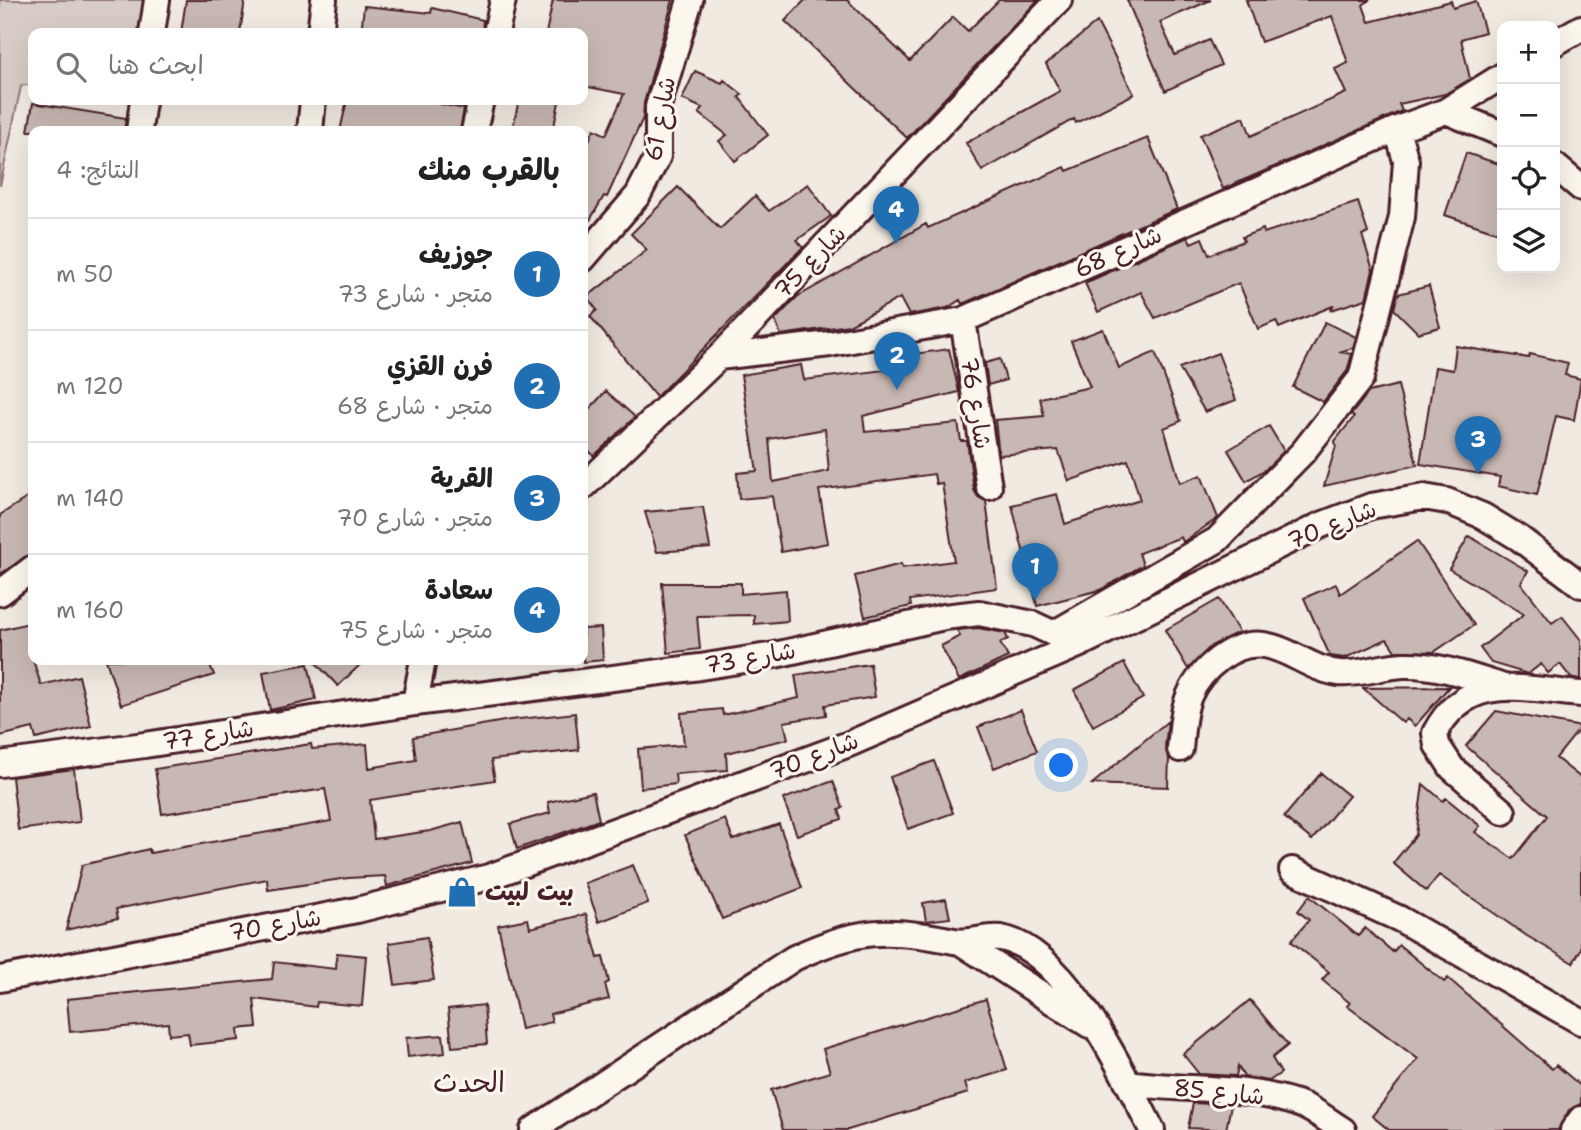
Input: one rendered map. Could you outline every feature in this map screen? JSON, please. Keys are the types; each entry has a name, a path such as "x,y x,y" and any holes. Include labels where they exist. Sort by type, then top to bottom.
{"street":[{"path":"153,28 157,0"},
{"path":"321,28 324,0"},
{"path":"497,28 503,0"},
{"name":"شارع 61","path":"588,253 638,195 658,156 658,107 690,0"},
{"name":"شارع 75","path":"588,482 719,357 1059,0"},
{"path":"1560,40 1581,28"},
{"path":"1446,111 1497,79"},
{"path":"140,126 142,105"},
{"path":"310,126 313,105"},
{"path":"475,126 480,105"},
{"path":"1446,111 1497,132"},
{"name":"شارع 68","path":"719,357 830,344 963,320 1397,129 1446,111"},
{"path":"1055,633 1217,540 1303,452 1362,378 1402,217 1406,161 1397,129"},
{"path":"1560,170 1581,188"},
{"name":"شارع 76","path":"963,320 989,487"},
{"name":"شارع 70","path":"0,979 357,910 489,877 849,744 1078,645 1321,525 1371,506 1424,497 1447,501 1483,516 1556,563 1581,585"},
{"path":"0,593 28,572"},
{"name":"شارع 73","path":"415,703 763,657 900,626 979,613 1009,617 1055,633 1078,645"},
{"path":"1180,749 1189,696 1201,677 1218,659 1252,644 1275,648 1321,669 1341,673 1404,665 1444,668 1507,688"},
{"path":"415,703 422,665"},
{"path":"1503,812 1452,768 1437,745 1435,733 1451,710 1483,689 1507,688 1581,694"},
{"name":"شارع 77","path":"0,764 145,745 415,703"},
{"path":"1292,870 1400,919 1581,1022"},
{"path":"533,1130 794,958 831,941 865,933 905,931 960,942 1096,1030 1130,1083 1152,1130"},
{"name":"شارع 85","path":"1130,1083 1204,1088 1279,1098 1298,1104 1343,1130"},
{"path":"1573,1130 1581,1119"}],"shaded area":[{"path":"0,0 145,0 138,28 28,28 28,85 21,86 0,186"}],"building":[{"path":"186,0 245,0 241,28 182,28"},
{"path":"553,0 673,0 644,103 643,118 607,197 604,196 588,223 588,143 594,129 606,135 624,94 588,87 588,28 547,28"},
{"path":"805,0 847,0 910,61 953,17 968,31 999,0 1038,0 907,138 785,21"},
{"path":"1127,0 1211,0 1160,22 1175,55 1209,40 1221,65 1165,91"},
{"path":"1246,0 1369,0 1363,5 1369,22 1451,1 1453,8 1476,1 1485,32 1461,39 1470,79 1445,94 1399,104 1402,111 1223,189 1200,135 1244,117 1251,136 1346,93 1335,69 1348,63 1332,16 1261,42"},
{"path":"364,6 431,13 432,8 483,20 482,28 362,28"},
{"path":"1097,22 1134,94 1076,123 1074,119 982,171 966,143 1060,91 1046,64"},
{"path":"695,71 722,83 724,80 742,94 739,97 768,135 735,161 719,141 727,135 699,113 702,108 682,99"},
{"path":"33,105 126,118 125,126 29,126"},
{"path":"346,105 445,105 464,109 461,126 341,126"},
{"path":"518,105 558,105 554,126 513,126"},
{"path":"1148,138 1177,209 962,304 960,300 947,308 909,315 900,298 849,325 781,335 775,320 797,297 926,224 928,228 1065,167 1067,171"},
{"path":"1466,153 1497,163 1497,232 1445,215"},
{"path":"808,184 831,216 797,240 803,247 656,397 590,316 597,310 588,296 647,250 631,234 678,187 720,229 755,196 769,211"},
{"path":"1358,202 1368,233 1362,235 1373,270 1366,299 1331,310 1333,306 1279,328 1276,321 1258,329 1239,283 1155,318 1141,292 1098,312 1085,283 1188,237 1191,243 1202,238 1209,255 1244,241 1242,237 1263,229 1264,233"},
{"path":"1429,286 1440,327 1418,333 1394,309 1398,294"},
{"path":"1325,322 1356,337 1353,348 1339,352 1352,354 1347,371 1323,402 1293,387"},
{"path":"1103,329 1119,368 1155,352 1181,421 1164,428 1180,483 1201,475 1218,518 1183,542 1181,537 1139,553 1143,565 1100,590 1037,606 1033,589 1046,581 1031,583 1012,505 1057,494 1065,524 1140,500 1128,460 1069,481 1058,450 999,455 995,420 1044,416 1040,398 1090,387 1071,341"},
{"path":"1456,346 1529,358 1530,354 1568,363 1565,375 1581,379 1574,420 1556,416 1537,495 1498,486 1500,477 1420,464 1435,367 1453,370"},
{"path":"949,349 959,392 863,416 865,432 958,423 961,441 967,441 974,490 978,497 986,501 997,588 910,600 911,606 865,617 855,576 901,564 902,568 954,561 942,483 936,484 934,474 819,490 828,543 781,552 772,496 739,499 737,473 757,471 741,375 801,365 804,380 901,368 899,356","holes":["825,429 829,471 773,482 769,439"]},
{"path":"1218,353 1236,400 1205,412 1179,368"},
{"path":"1000,359 1006,380 988,385 985,363"},
{"path":"1398,385 1417,465 1324,486 1336,446 1335,441 1354,417 1351,415 1369,392"},
{"path":"606,391 635,417 594,456 588,450 588,411"},
{"path":"1269,426 1284,451 1266,469 1246,481 1228,450"},
{"path":"28,497 28,556 0,574 0,515"},
{"path":"703,507 710,548 657,552 645,512"},
{"path":"1469,536 1528,571 1521,583 1552,623 1562,616 1581,640 1581,679 1571,678 1560,664 1548,673 1541,664 1528,674 1491,663 1480,648 1524,614 1449,569"},
{"path":"1417,541 1474,625 1434,652 1395,651 1387,639 1345,658 1330,656 1304,598 1336,584 1340,594"},
{"path":"662,583 741,583 741,594 786,590 788,621 754,624 754,615 697,616 700,649 668,653"},
{"path":"1219,599 1239,632 1211,646 1188,669 1165,630"},
{"path":"28,623 28,665 35,665 41,685 79,676 91,726 36,739 33,728 0,736 0,630"},
{"path":"601,628 603,660 588,662 588,629"},
{"path":"978,628 1005,633 1008,639 1000,643 1008,657 959,680 941,646 960,636 957,630"},
{"path":"1124,663 1143,698 1093,726 1074,690"},
{"path":"870,664 875,697 825,705 826,715 784,722 788,739 726,753 727,770 675,774 676,784 641,788 638,749 684,745 681,713 722,709 723,715 799,698 795,675"},
{"path":"108,665 210,665 214,675 121,705"},
{"path":"308,665 316,700 270,710 263,672"},
{"path":"318,665 360,665 338,686"},
{"path":"1449,687 1415,726 1407,719 1403,723 1363,688"},
{"path":"1021,710 1037,751 994,768 978,727"},
{"path":"1496,711 1581,727 1556,758 1581,778 1581,949 1573,963 1527,936 1439,875 1426,891 1393,863 1416,835 1423,784 1443,801 1446,798 1480,826 1475,832 1513,859 1547,816 1466,746"},
{"path":"575,713 579,750 491,760 495,780 370,800 374,839 430,831 462,822 472,863 387,886 385,876 348,878 268,890 267,879 116,909 118,918 66,930 82,865 149,849 150,853 331,821 325,789 162,814 155,769 311,744 312,749 367,744 369,768 416,760 413,737 510,720"},
{"path":"1168,721 1165,747 1169,758 1168,787 1092,784"},
{"path":"934,761 953,813 908,829 890,777"},
{"path":"74,769 80,822 18,830 12,777"},
{"path":"1321,773 1349,796 1312,840 1284,817"},
{"path":"833,781 843,808 839,810 842,819 797,835 783,799"},
{"path":"593,792 599,820 517,849 510,824 550,813 548,802"},
{"path":"725,819 733,840 779,824 802,888 722,919 685,835"},
{"path":"633,865 648,903 599,922 585,883"},
{"path":"1309,896 1358,936 1365,928 1393,952 1399,945 1444,982 1448,978 1552,1069 1556,1065 1581,1086 1581,1104 1569,1110 1558,1130 1389,1130 1372,1116 1418,1059 1347,1006 1350,1003 1322,980 1329,972 1291,941 1309,920 1298,911"},
{"path":"946,899 950,918 926,921 923,903"},
{"path":"586,914 598,958 603,957 609,982 605,984 609,999 550,1014 552,1022 521,1029 498,925 528,919 530,928"},
{"path":"427,937 434,980 395,985 389,943"},
{"path":"337,953 366,956 362,1006 317,1002 316,1007 254,999 257,1027 238,1029 239,1040 190,1045 188,1033 169,1035 168,1023 70,1032 67,999 272,979 274,962 336,969"},
{"path":"986,999 1007,1070 965,1083 968,1093 848,1130 783,1130 771,1090 830,1072 823,1049"},
{"path":"1250,1000 1288,1045 1272,1058 1281,1073 1269,1081 1244,1077 1238,1066 1236,1076 1199,1074 1183,1054"},
{"path":"484,1005 487,1044 452,1047 448,1009"},
{"path":"443,1035 445,1053 408,1057 406,1038"},
{"path":"1193,1103 1231,1105 1226,1130 1188,1128"}],"place":[{"name":"سعادة","path":"896,244"},
{"name":"فرن القزي","path":"897,390"},
{"name":"القرية","path":"1478,474"},
{"name":"جوزيف","path":"1035,601"},
{"name":"بيت لبيت","path":"462,892"}],"district":[{"name":"الحدث","path":"469,1082"}]}
